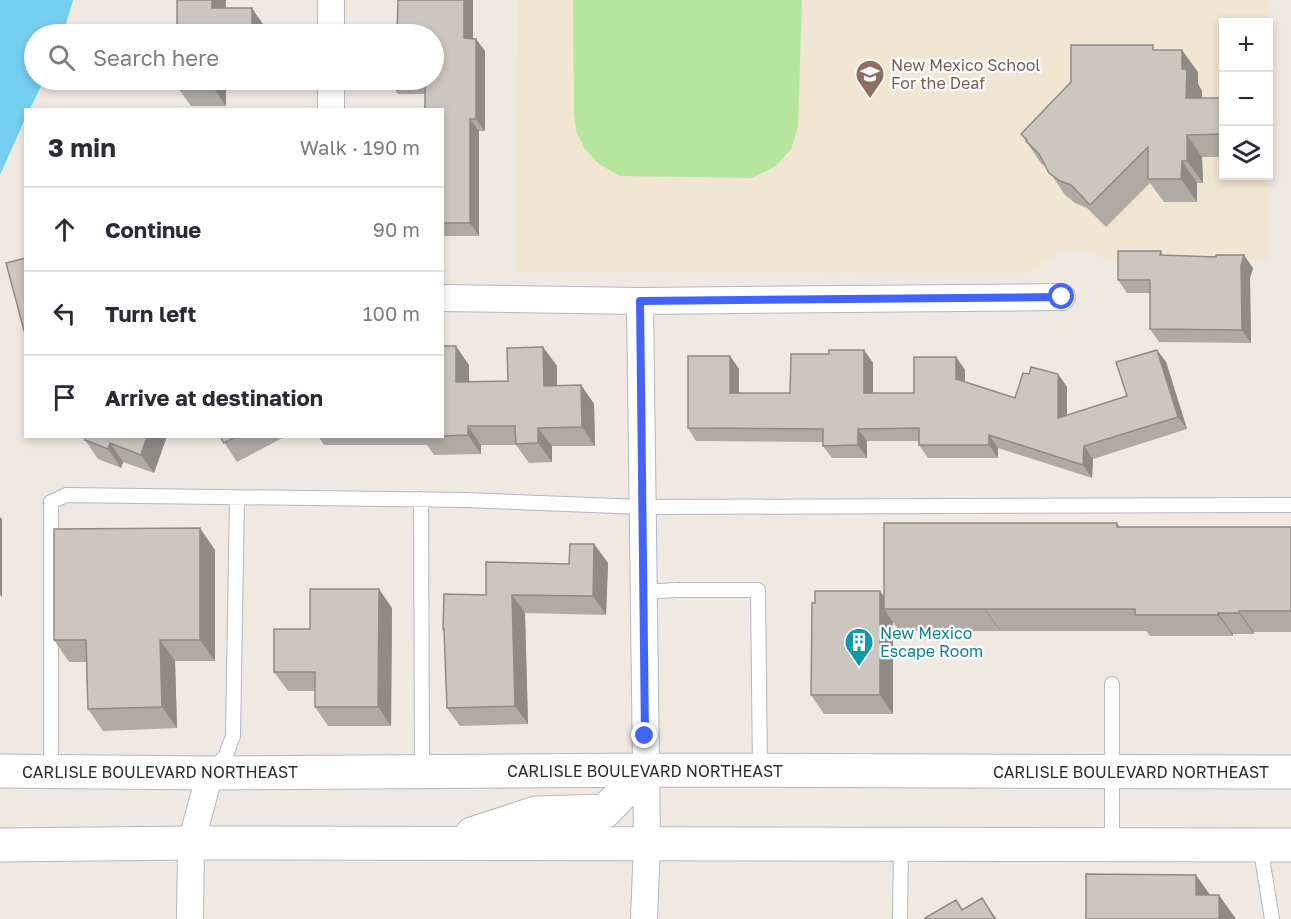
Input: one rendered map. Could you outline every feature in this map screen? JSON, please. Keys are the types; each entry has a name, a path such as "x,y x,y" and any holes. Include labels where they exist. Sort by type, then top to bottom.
{"main road":[{"name":"CARLISLE BOULEVARD NORTHEAST","path":"0,771 210,773 645,770 1291,772"},
{"path":"445,843 536,813 605,812 645,770"},
{"path":"0,845 647,843 1276,845"}],"street":[{"path":"331,0 331,24"},
{"path":"331,90 331,108"},
{"path":"444,298 640,301 1062,297"},
{"path":"640,301 647,843 644,919"},
{"path":"190,919 191,843 210,773"}],"lane":[{"path":"51,772 51,502 66,495 421,500 642,507 1291,506"},
{"path":"210,773 226,755 233,736 237,497"},
{"path":"421,500 422,772"},
{"path":"644,592 758,590 760,770"},
{"path":"1112,684 1112,845"},
{"path":"900,919 901,844"},
{"path":"1272,919 1276,845"}],"shaded area":[{"name":"New Mexico School For the Deaf","path":"518,0 1268,0 1268,18 1219,18 1219,180 1268,180 1269,260 1111,262 1089,251 1063,250 1028,273 515,272"}],"green space":[{"path":"573,0 802,0 798,126 791,149 776,166 752,178 620,176 599,164 585,149 576,131"}],"water":[{"path":"0,0 73,0 66,24 24,24 24,90 39,90 30,108 24,108 24,121 0,175"}],"building":[{"path":"177,0 212,0 212,8 252,8 252,24 177,24"},
{"path":"398,0 464,0 464,38 476,39 476,119 470,119 470,223 444,223 444,108 425,108 425,90 444,90 444,24 397,24"},
{"path":"1071,45 1153,45 1153,50 1182,50 1182,69 1187,69 1186,98 1219,98 1219,134 1187,135 1187,161 1182,161 1181,179 1148,179 1148,147 1090,205 1071,185 1049,173 1039,154 1021,134 1071,82"},
{"path":"1118,251 1161,251 1160,255 1216,257 1216,255 1244,255 1241,266 1242,330 1150,329 1150,280 1118,280"},
{"path":"24,258 24,330 6,263"},
{"path":"444,346 456,346 456,382 508,381 507,348 543,347 544,386 581,385 582,427 538,428 538,443 516,444 515,426 468,426 468,435 444,436"},
{"path":"829,350 864,350 864,393 914,393 914,357 956,357 956,379 1015,398 1023,373 1029,374 1031,367 1058,374 1058,418 1127,396 1116,362 1157,350 1178,417 1084,446 1083,465 989,435 989,445 919,445 919,428 858,429 858,445 823,446 823,429 688,428 688,356 730,356 730,393 790,393 791,354 829,354"},
{"path":"86,438 146,438 141,455 110,443 108,449 85,440"},
{"path":"221,438 233,438 224,443"},
{"path":"884,523 1117,523 1117,527 1291,527 1291,611 1239,611 1239,613 1218,613 1218,615 1135,615 1135,609 884,609"},
{"path":"200,528 200,640 160,640 162,707 88,709 86,640 54,640 54,529"},
{"path":"570,544 594,544 593,596 512,595 515,706 447,708 443,629 444,594 486,595 486,562 569,564"},
{"path":"310,589 379,589 378,707 315,707 315,672 274,672 274,629 310,629"},
{"name":"New Mexico Escape Room","path":"815,591 880,591 880,695 811,695 812,603 815,603"},
{"path":"1086,874 1196,875 1196,895 1219,895 1219,919 1086,919"},
{"path":"982,898 995,919 925,919 956,900 962,910"}],"place":[{"name":"New Mexico School For the Deaf","path":"870,100"},
{"name":"New Mexico Escape Room","path":"859,668"}],"route":[{"path":"645,736 640,301 1062,297"}]}
